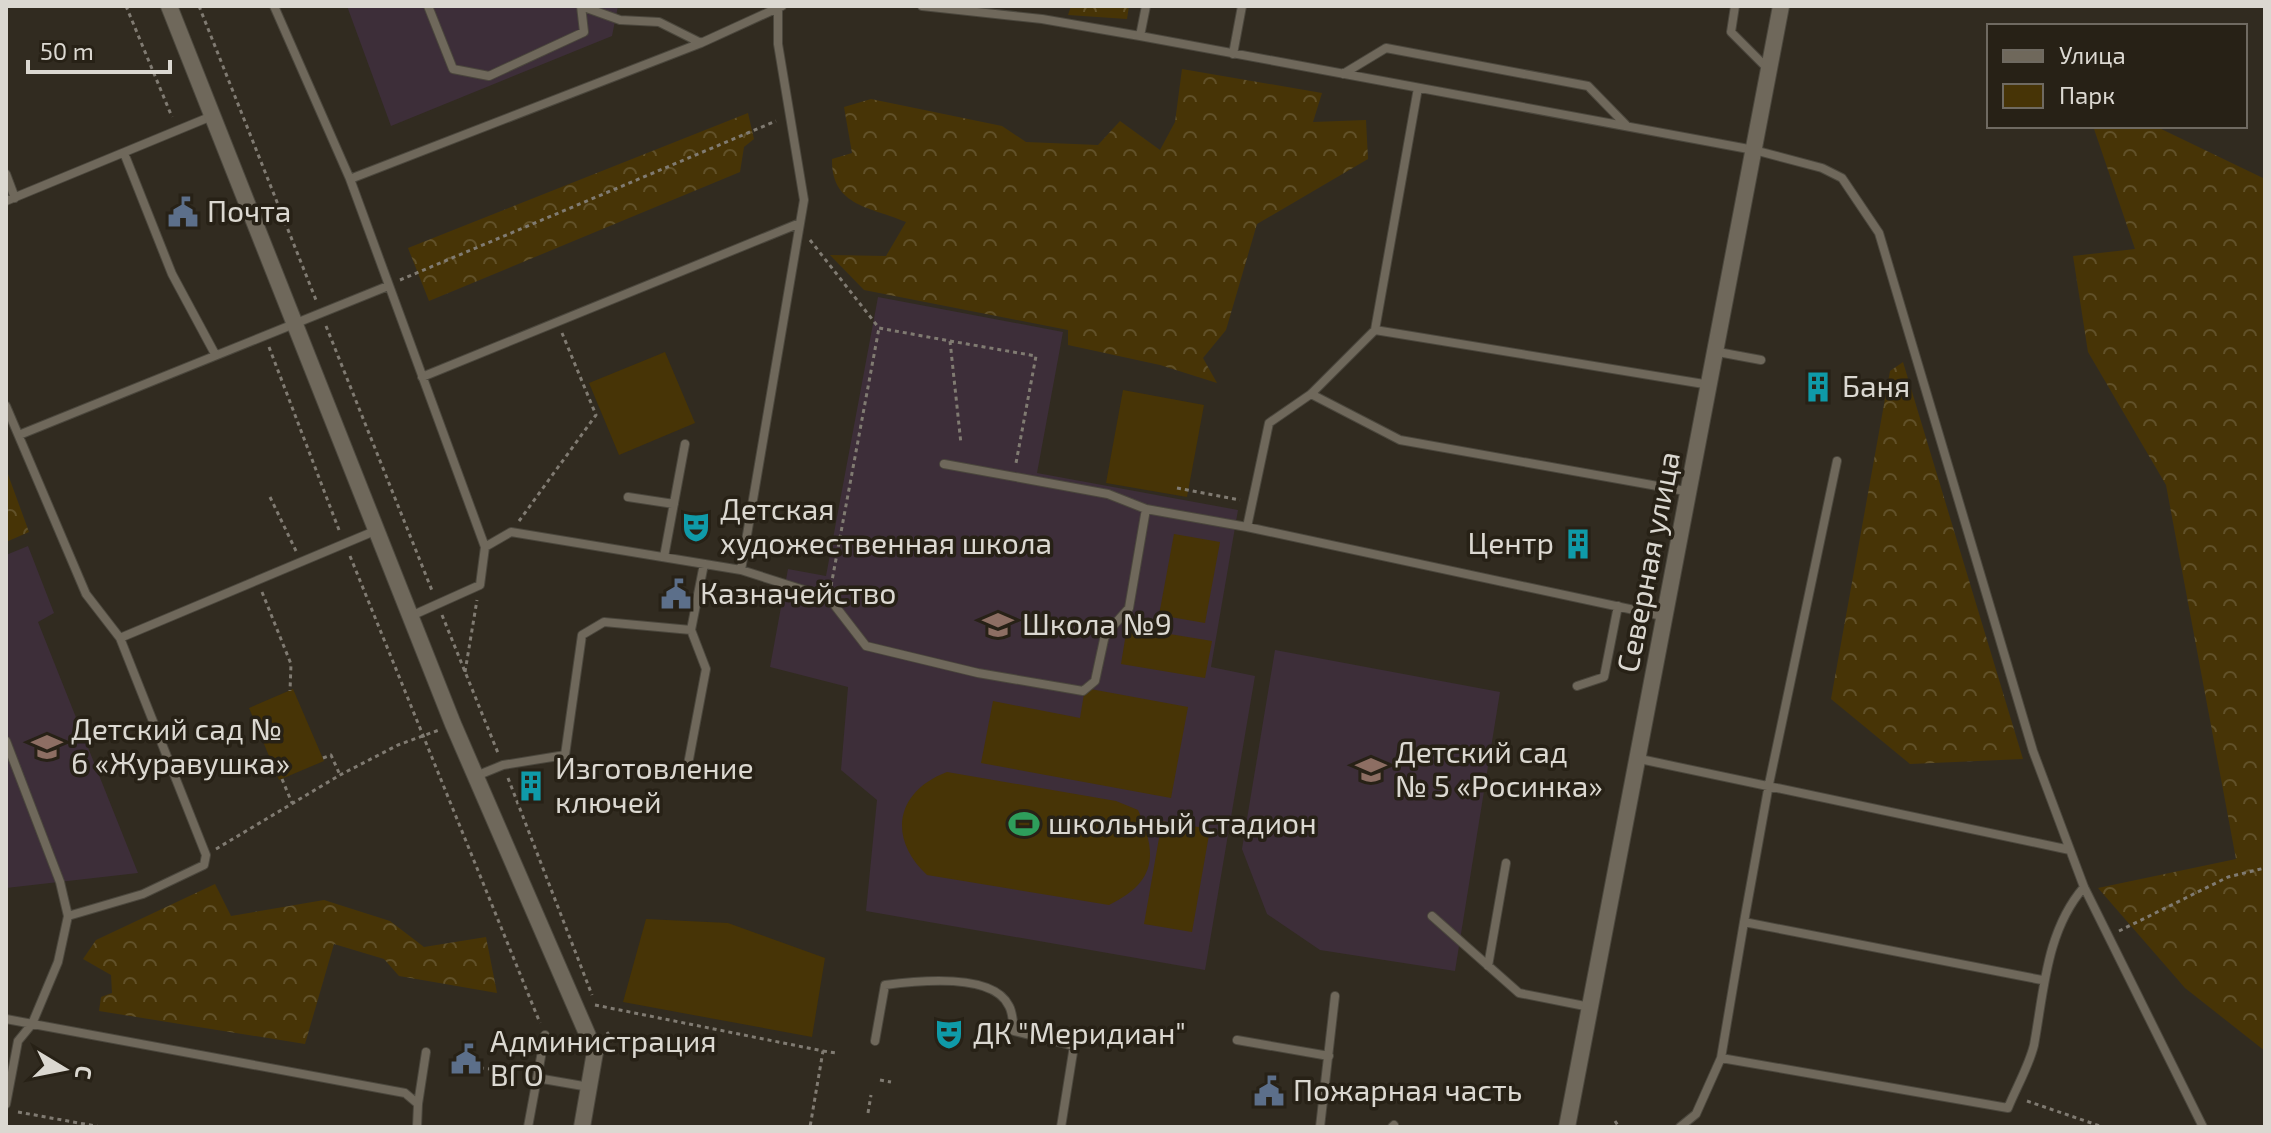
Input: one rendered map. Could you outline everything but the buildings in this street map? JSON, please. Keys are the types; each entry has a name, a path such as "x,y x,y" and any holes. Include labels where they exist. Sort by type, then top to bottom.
{"street":[{"path":"169,6 453,724 595,1052 582,1127"},
{"name":"Северная улица","path":"1567,1127 1712,386 1781,6"}],"lane":[{"path":"274,6 350,179 485,547 480,585 411,617"},
{"path":"428,6 453,69 489,76 584,32 581,6 620,20 659,22 701,43"},
{"path":"922,6 1042,19 1628,126 1754,150 1822,168 1842,178 1879,233 2033,751 2084,887 2203,1127"},
{"path":"1140,36 1146,6"},
{"path":"1233,54 1242,6"},
{"path":"1735,6 1731,32 1769,71"},
{"path":"350,179 701,43 779,7 778,44 804,200 741,570"},
{"path":"1342,74 1386,48 1588,86 1628,126"},
{"path":"1247,527 1269,423 1311,394 1375,330 1418,88"},
{"path":"6,174 11,200 212,116"},
{"path":"124,153 172,274 215,354"},
{"path":"422,377 800,223"},
{"path":"19,435 388,286"},
{"path":"1375,330 1712,386"},
{"path":"1718,352 1761,360"},
{"path":"1311,394 1400,440 1691,492"},
{"path":"6,406 86,594 120,638 206,855 204,865 143,894 68,916"},
{"path":"664,557 685,444"},
{"path":"1680,1127 1696,1114 1721,1058 1769,784 1837,461"},
{"path":"944,464 1108,494 1146,509 1247,527 1667,617"},
{"path":"628,497 674,504"},
{"path":"485,547 511,532 741,570 829,598 866,646 978,673 1083,691 1095,681 1105,635 1129,608 1146,509"},
{"path":"120,638 377,530"},
{"path":"686,775 706,669 691,630 704,564"},
{"path":"1577,686 1604,677 1618,606"},
{"path":"475,776 503,765 565,755 582,635 604,622 691,630"},
{"path":"6,741 60,882 68,916 58,962 32,1024 18,1041 6,1107"},
{"path":"1640,759 2070,850"},
{"path":"1488,966 1506,863"},
{"path":"1721,1058 2008,1108 2033,1048 2042,980 2069,905 2084,887"},
{"path":"1432,916 1519,993 1590,1007"},
{"path":"1744,922 2042,980"},
{"path":"875,1041 885,985 932,978 994,990 1009,1005 1014,1031 1074,1046 1061,1127"},
{"path":"1320,1127 1335,996"},
{"path":"6,1019 405,1093 418,1104"},
{"path":"528,1127 545,1035"},
{"path":"1237,1040 1329,1056"},
{"path":"417,1127 426,1052"},
{"path":"537,1078 589,1087"}],"path":[{"path":"126,6 177,131"},
{"path":"199,6 503,765 599,1015"},
{"path":"388,286 791,115"},
{"path":"800,223 879,328 1036,356 1014,477"},
{"path":"511,532 596,415 557,322"},
{"path":"829,598 879,328"},
{"path":"265,336 344,543 545,1035"},
{"path":"950,341 961,444"},
{"path":"1177,488 1252,502"},
{"path":"270,497 301,562"},
{"path":"257,580 291,664 290,691"},
{"path":"465,672 480,585"},
{"path":"206,855 340,775 398,745 453,724"},
{"path":"323,758 331,755 340,775"},
{"path":"282,779 292,803"},
{"path":"2108,936 2228,877 2265,868"},
{"path":"595,1005 836,1053"},
{"path":"603,1025 614,1042"},
{"path":"810,1127 823,1051"},
{"path":"480,1068 491,1069"},
{"path":"502,1071 516,1074"},
{"path":"880,1080 891,1082"},
{"path":"868,1113 871,1095"},
{"path":"2012,1097 2103,1127"},
{"path":"6,1107 101,1127"},
{"path":"1615,1121 1619,1127"}],"shaded area":[{"path":"347,6 618,6 612,36 391,126"},
{"name":"Школа №9","path":"878,297 1063,332 1037,473 1238,510 1211,667 1255,676 1205,970 866,911 877,800 841,770 848,687 770,667 788,569 826,576"},
{"name":"Детский сад № 6 «Журавушка»","path":"28,546 54,613 38,622 138,873 6,888 6,555"},
{"name":"Детский сад № 5 «Росинка»","path":"1275,650 1500,692 1455,971 1320,950 1267,914 1242,849"}],"green space":[{"path":"1071,6 1129,6 1127,19 1068,15"},
{"path":"1182,69 1322,93 1313,122 1366,120 1368,159 1257,224 1226,330 1203,358 1217,383 1160,365 1068,345 1068,330 864,290 830,255 886,256 906,222 856,203 838,187 832,159 852,153 844,107 871,99 1002,126 1026,142 1098,145 1120,121 1160,150 1175,122"},
{"path":"748,113 754,139 744,147 740,172 429,301 408,248"},
{"path":"2094,128 2159,128 2265,179 2265,1051 2185,988 2098,888 2236,859 2166,485 2088,352 2073,256 2135,249"},
{"path":"665,352 695,423 619,455 589,383"},
{"path":"1903,362 2023,759 1910,764 1831,699 1890,371"},
{"path":"1123,390 1204,405 1187,497 1106,483"},
{"path":"6,469 29,532 6,542"},
{"path":"1174,534 1220,542 1205,623 1159,615"},
{"path":"1127,627 1212,641 1205,678 1121,664"},
{"path":"1085,688 1188,707 1171,798 981,763 993,701 1080,718"},
{"path":"293,689 324,761 279,780 249,708"},
{"name":"школьный стадион","path":"947,772 1116,801 1138,810 1149,841 1149,866 1144,877 1125,896 1109,905 927,875 906,846 902,831 903,817 917,791"},
{"path":"1162,821 1210,829 1192,932 1144,924"},
{"path":"215,884 231,916 324,900 390,921 424,947 486,937 497,993 399,976 384,959 334,944 305,1044 99,1011 101,997 112,993 111,975 83,959 96,940"},
{"path":"646,919 728,923 825,958 812,1037 623,1002"}],"place":[{"name":"Почта","path":"183,212"},
{"name":"Баня","path":"1818,387"},
{"name":"Детская художественная школа","path":"696,527"},
{"name":"Центр","path":"1578,544"},
{"name":"Казначейство","path":"676,594"},
{"name":"Школа №9","path":"998,625"},
{"name":"Детский сад № 6 «Журавушка»","path":"47,747"},
{"name":"Детский сад № 5 «Росинка»","path":"1371,770"},
{"name":"Изготовление ключей","path":"531,786"},
{"name":"школьный стадион","path":"1024,824"},
{"name":"ДК \"Меридиан\"","path":"949,1034"},
{"name":"Администрация ВГО","path":"466,1059"},
{"name":"Пожарная часть","path":"1269,1091"}]}
